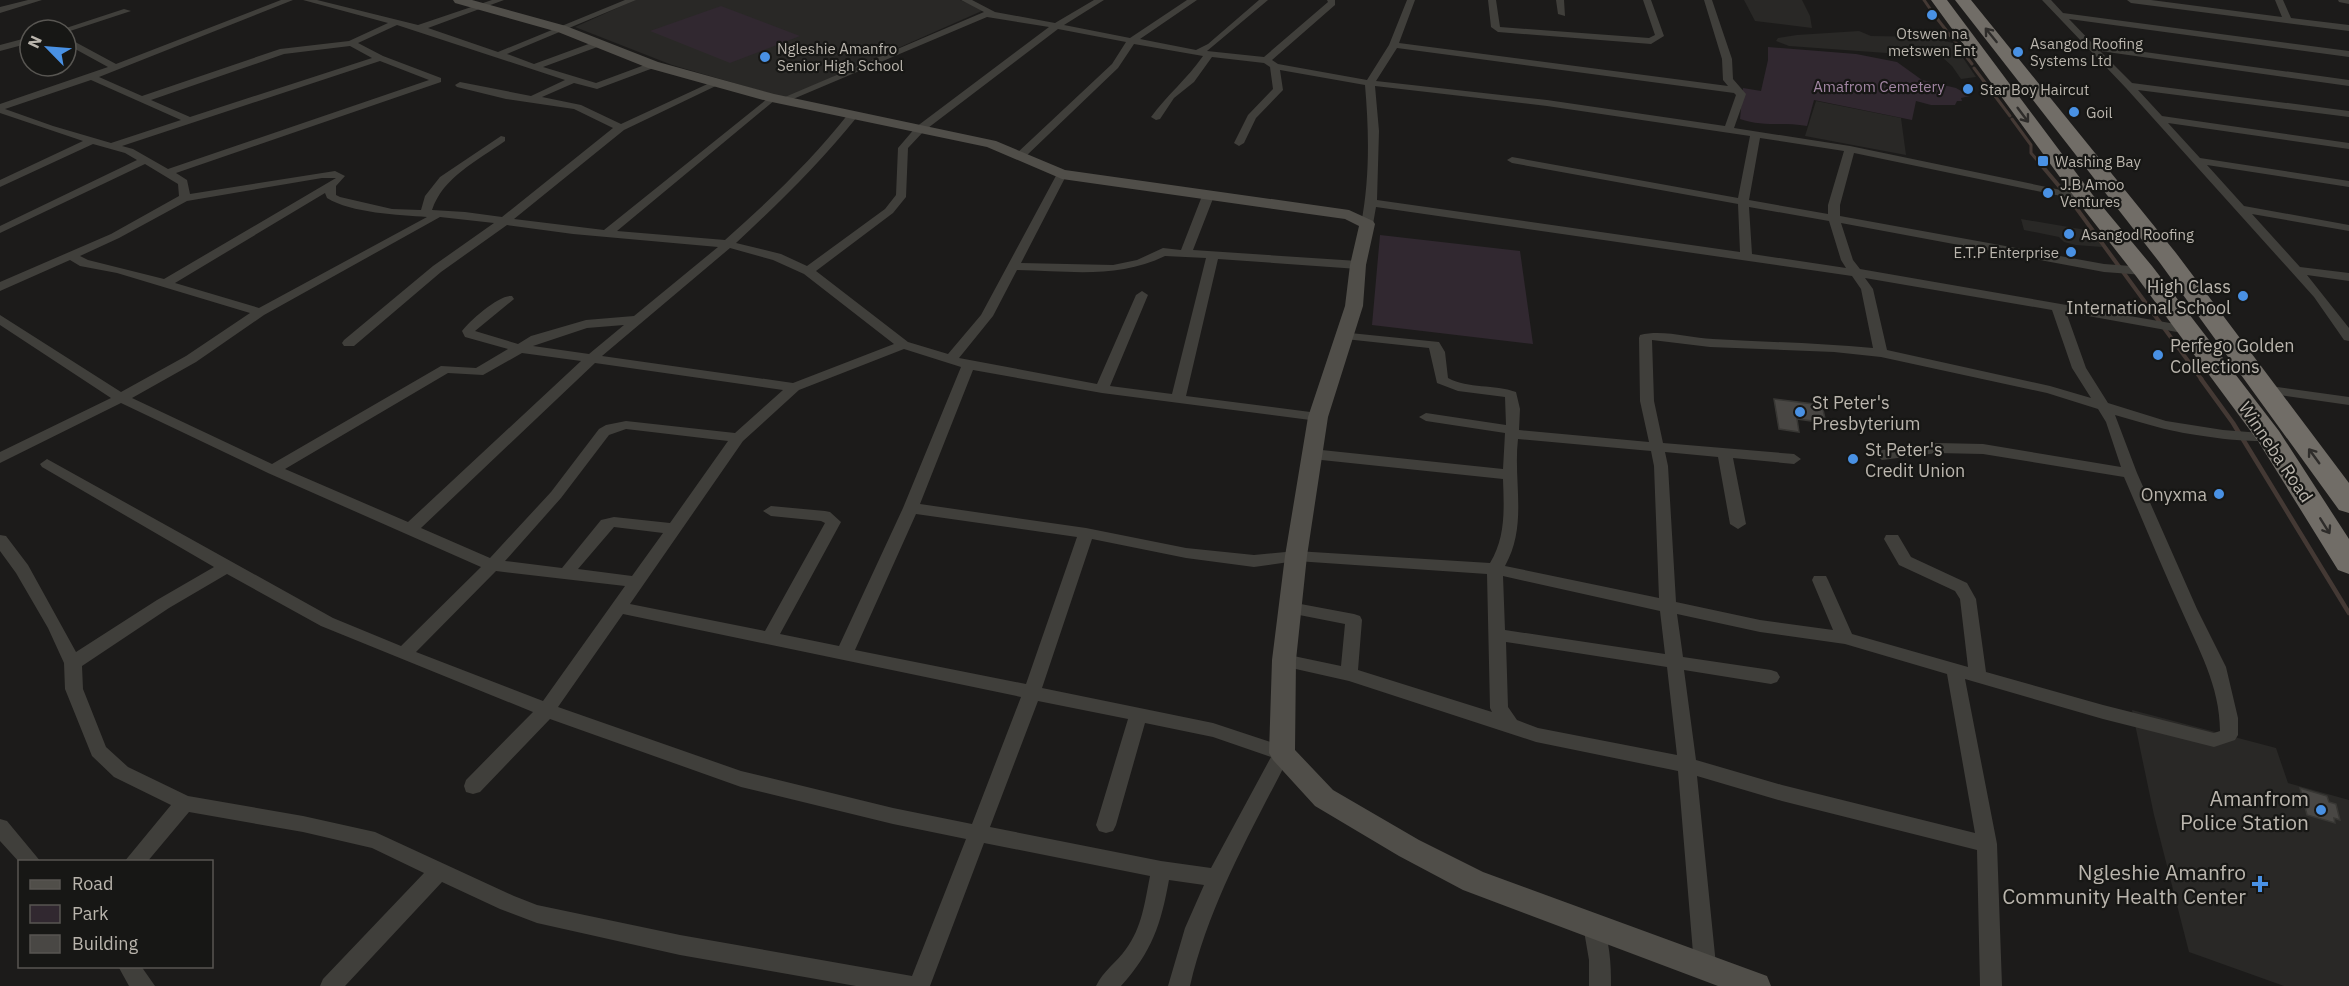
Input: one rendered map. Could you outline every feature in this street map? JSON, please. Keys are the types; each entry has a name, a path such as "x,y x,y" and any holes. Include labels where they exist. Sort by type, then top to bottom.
{"highway":[{"name":"Winneba Road","path":"1939,0 2085,198 2144,271 2269,437 2349,563"},
{"name":"Winneba Road","path":"1963,0 2168,258 2349,503"},
{"path":"1981,59 2011,60"},
{"path":"2191,334 2231,343"}],"street":[{"path":"0,10 38,0"},
{"path":"0,109 91,77 289,0"},
{"path":"307,0 419,28 597,86 653,64"},
{"path":"459,0 562,29 653,64 717,83 777,99 991,144 1062,174 1348,215 1367,224"},
{"path":"419,28 500,0"},
{"path":"500,54 632,0"},
{"path":"965,0 992,14"},
{"path":"807,271 889,211 902,195 903,148 920,129 1058,25 1100,0"},
{"path":"1021,155 1047,134 1115,66 1129,48 1131,40 1193,0"},
{"path":"1197,53 1211,46 1264,0"},
{"path":"1271,63 1332,3 1331,0"},
{"path":"1179,986 1199,921 1218,878 1282,753 1284,660 1296,556 1312,454 1318,417 1354,306 1358,265 1371,203 1374,131 1370,83 1394,45 1411,0"},
{"path":"1492,0 1495,27 1498,29 1651,41 1660,36 1647,0"},
{"path":"1560,0 1562,14"},
{"path":"1708,0 1728,59 1728,80 1741,94 1729,129"},
{"path":"2046,0 2160,119 2318,294 2349,337"},
{"path":"2131,0 2349,28"},
{"path":"2198,0 2203,9"},
{"path":"2279,0 2288,20"},
{"path":"2342,0 2349,1"},
{"path":"78,26 127,11"},
{"path":"608,234 777,99 992,14 1197,53 1271,63 1370,83 1729,129 1850,149 2085,198"},
{"path":"2060,15 2349,54"},
{"path":"143,99 283,51 351,43 395,23"},
{"path":"0,48 18,43"},
{"path":"169,172 438,80 380,58 351,43"},
{"path":"536,66 597,44"},
{"path":"1394,45 1737,90"},
{"path":"78,47 115,67"},
{"path":"2092,47 2349,83"},
{"path":"1156,117 1171,96 1191,80 1209,55"},
{"path":"114,145 380,58"},
{"path":"1239,143 1252,117 1278,90 1271,63"},
{"path":"91,77 189,120"},
{"path":"533,98 573,80"},
{"path":"349,343 437,269 503,222 620,128 717,83"},
{"path":"460,85 504,96 575,105 596,113 620,128"},
{"path":"2129,86 2349,114"},
{"path":"0,109 91,141 114,145 169,172 183,183 184,198"},
{"path":"409,530 591,359 728,244 824,151 853,115"},
{"path":"2160,119 2349,146"},
{"path":"1746,255 1743,202 1756,134"},
{"path":"425,214 430,196 444,179 501,139"},
{"path":"0,184 91,141"},
{"path":"1850,149 1834,205 1834,219 1847,260 1867,289 1881,353"},
{"path":"0,230 145,160"},
{"path":"1512,160 2104,268 2144,271"},
{"path":"2195,160 2349,184"},
{"path":"950,360 987,316 1062,174"},
{"path":"0,287 116,236 184,198 322,175 340,176 330,185 165,284"},
{"path":"330,185 332,196 336,199 392,212 465,214 503,222 608,234 728,244 777,257 807,271 903,345 950,360 1102,389 1318,417"},
{"path":"1186,253 1208,196"},
{"path":"1371,203 1856,272 2191,334"},
{"path":"2241,209 2349,228"},
{"path":"0,458 121,398 191,359 260,312 442,213"},
{"path":"1014,266 1113,269 1141,263 1163,252 1358,265"},
{"path":"1178,399 1213,255"},
{"path":"71,256 84,263 260,312"},
{"path":"2296,270 2349,278"},
{"path":"1102,389 1142,295"},
{"path":"508,300 474,324 468,331 470,334 517,348 794,387"},
{"path":"911,508 1086,533 1186,553 1254,561 1296,556 1496,569 1760,626 1845,638 2103,712 2214,740 2229,735 2229,718 2217,667 2189,609 2130,473 2113,422 2079,368 2058,308"},
{"path":"0,320 121,398 273,470 492,565 636,582"},
{"path":"273,470 446,369 478,372 536,339 586,324 636,320"},
{"path":"1345,335 1434,345 1438,352 1442,380 1449,386 1501,390 1511,395 1514,403 1511,475 1513,515 1503,559 1496,569 1499,708 1511,725"},
{"path":"1705,965 1688,765 1668,605 1659,447 1647,401 1645,338 1652,336 1732,345 1834,348 1881,353 2014,381 2102,404 2174,427 2223,434 2269,437"},
{"path":"473,786 546,711 738,438 794,387 903,345"},
{"path":"844,655 911,508 968,365"},
{"path":"2263,389 2349,401"},
{"path":"1426,417 1512,432 1794,459"},
{"path":"403,654 492,565 556,495 604,432 626,425 738,438"},
{"path":"1882,455 1937,448 1983,449 2130,473"},
{"path":"1725,453 1738,524"},
{"path":"1312,454 1511,475"},
{"path":"47,464 327,622 546,711 741,779 773,784 893,816 1161,870 1218,878"},
{"path":"769,639 833,522 825,516 771,511"},
{"path":"566,573 606,524 614,522 673,529"},
{"path":"920,986 1032,692 1086,533"},
{"path":"1892,539 1905,561 1961,587 1968,599 1978,675"},
{"path":"0,540 39,596 73,663 74,689 99,751 121,772 185,803 303,824 375,840 438,872 537,914 680,945 913,986"},
{"path":"73,663 163,604 227,567"},
{"path":"1820,580 1845,638"},
{"path":"618,607 1213,730 1282,753 1324,798 1409,848 1473,881 1705,965 1756,986"},
{"path":"1290,608 1354,620 1349,674"},
{"path":"1499,634 1771,677"},
{"path":"1284,660 1349,674 1536,735 1688,765 1782,794 1987,844"},
{"path":"1955,670 1987,844 1991,986"},
{"path":"1106,825 1138,715"},
{"path":"135,860 185,803"},
{"path":"0,827 30,860"},
{"path":"1107,986 1142,942 1151,919 1161,870"},
{"path":"331,986 438,872"},
{"path":"1593,925 1600,960 1600,986"}],"shaded area":[{"name":"Ngleshie Amanfro Senior High School","path":"635,0 960,0 984,10 785,98 672,65 575,27"},
{"path":"1744,0 1802,0 1810,16 1812,28 1755,21"},
{"path":"1859,31 1871,36 1928,37 1953,43 1976,77 1961,79 1942,57 1789,46 1776,41 1778,38 1797,35"},
{"path":"1816,101 1901,118 1906,155 1805,136"},
{"path":"2021,219 2092,231 2102,247 2076,245 2064,242 2059,237 2024,230"},
{"name":"Ngleshie Amanfro Community Health Center","path":"2132,710 2276,748 2288,783 2349,800 2349,986 2284,986 2189,952 2154,815"}],"green space":[{"path":"721,6 800,36 730,63 650,31"},
{"name":"Amafrom Cemetery","path":"1768,47 1856,54 1897,62 1922,80 1956,88 1970,96 1961,98 1962,101 1957,101 1955,105 1931,105 1916,101 1912,120 1814,100 1807,126 1757,123 1740,119 1743,88 1761,91 1768,60"},
{"path":"1380,235 1520,251 1533,344 1372,325"}],"building":[{"name":"St Peter's Presbyterium","path":"1774,399 1822,405 1826,423 1797,419 1799,432 1779,429"},
{"name":"Amanfrom Police Station","path":"2300,788 2327,796 2329,802 2336,804 2340,820 2334,818 2335,823 2307,815"}],"waterway":[{"path":"1924,0 1933,13"},
{"path":"1935,16 1946,30"},
{"path":"1948,33 1954,40"},
{"path":"1956,43 1972,64"},
{"path":"1974,68 2010,116"},
{"path":"2012,119 2031,145 2031,153 2044,168"},
{"path":"2043,167 2069,198 2202,380"},
{"path":"2201,379 2233,423 2349,613"}],"place":[{"name":"Otswen na metswen Ent","path":"1932,15"},
{"name":"Asangod Roofing Systems Ltd","path":"2018,52"},
{"name":"Ngleshie Amanfro Senior High School","path":"765,57"},
{"name":"Star Boy Haircut","path":"1968,89"},
{"name":"Goil","path":"2074,112"},
{"name":"Washing Bay","path":"2043,161"},
{"name":"J.B Amoo Ventures","path":"2048,193"},
{"name":"Asangod Roofing","path":"2069,234"},
{"name":"E.T.P Enterprise","path":"2071,252"},
{"name":"High Class International School","path":"2243,296"},
{"name":"Perfego Golden Collections","path":"2158,355"},
{"name":"St Peter's Presbyterium","path":"1800,412"},
{"name":"St Peter's Credit Union","path":"1853,459"},
{"name":"Onyxma","path":"2219,494"},
{"name":"Amanfrom Police Station","path":"2321,810"},
{"name":"Ngleshie Amanfro Community Health Center","path":"2260,884"}]}
